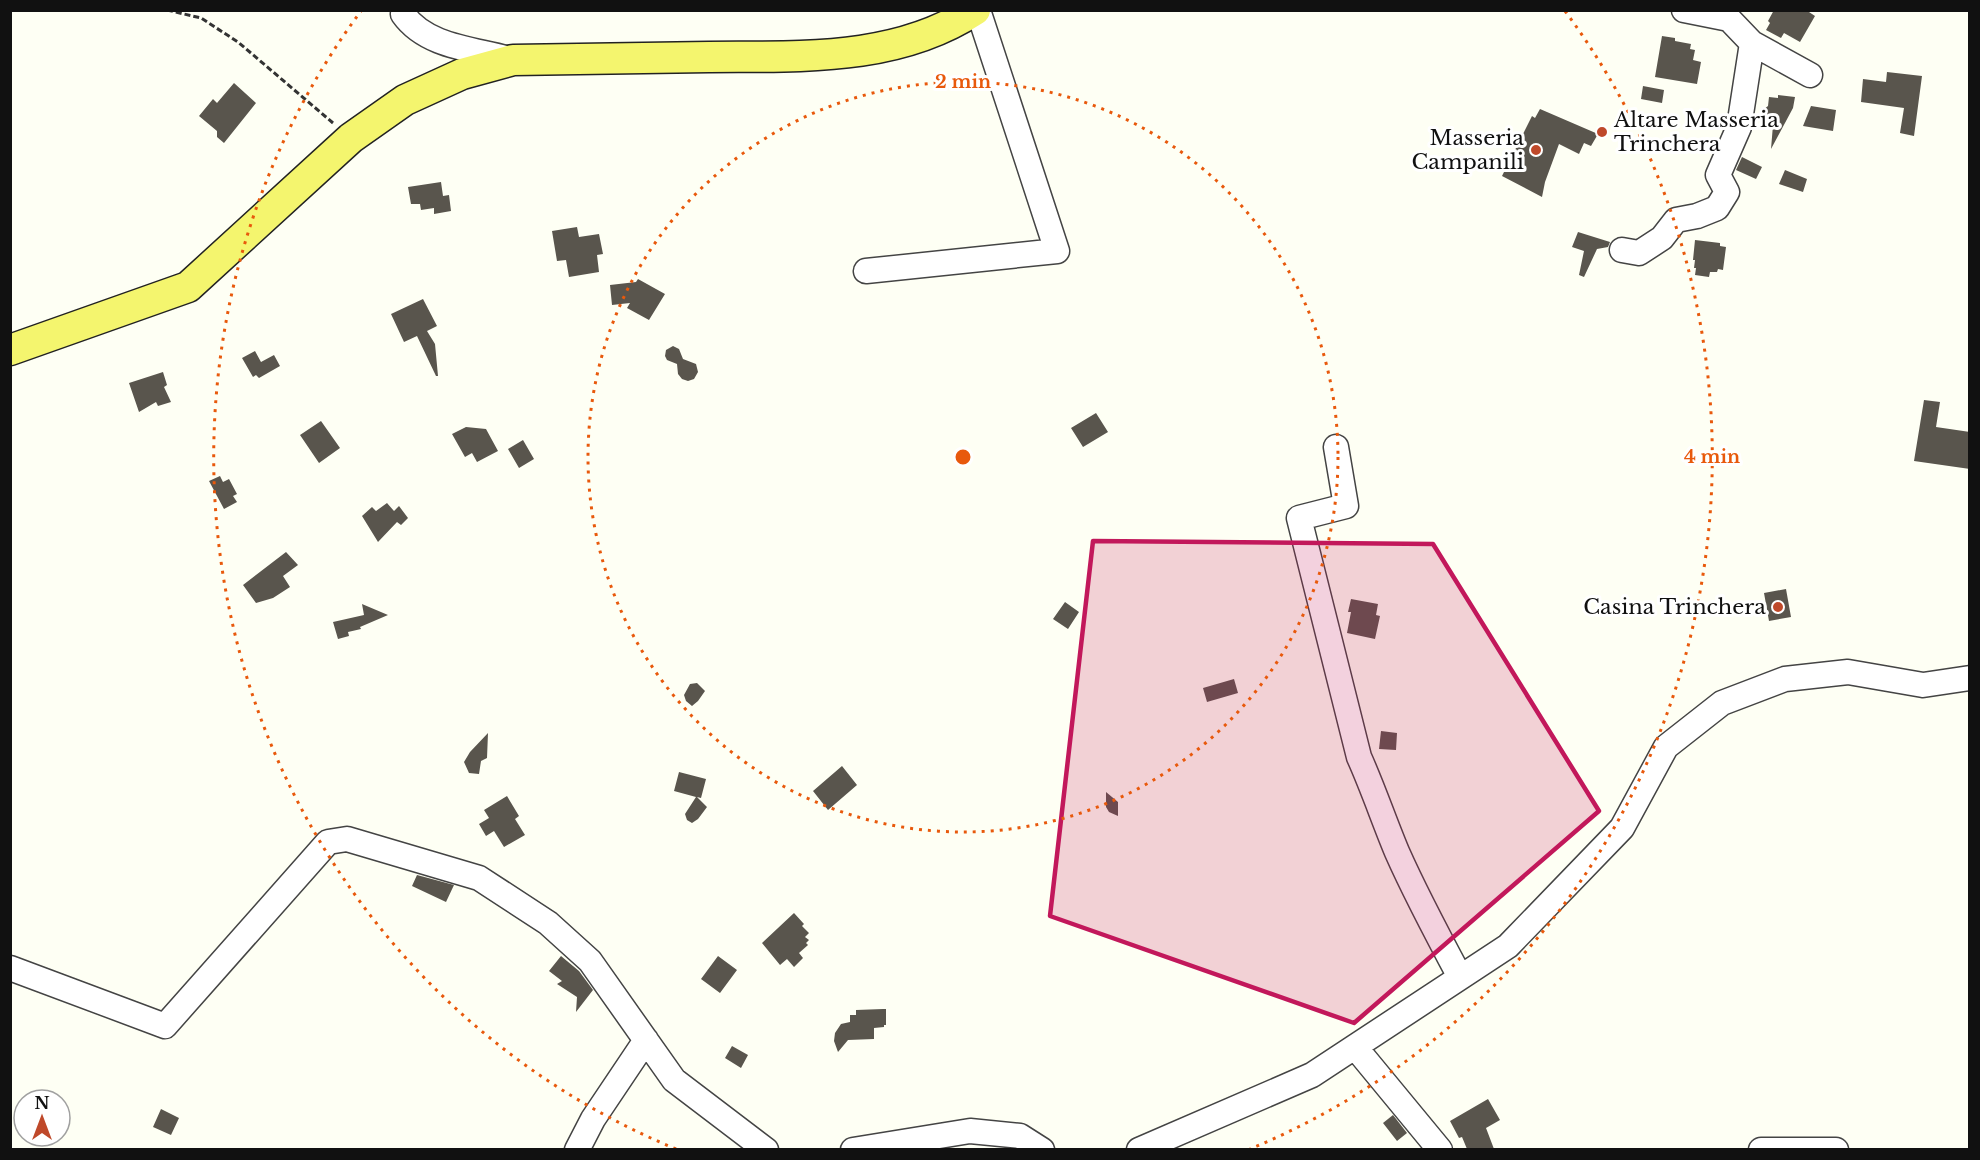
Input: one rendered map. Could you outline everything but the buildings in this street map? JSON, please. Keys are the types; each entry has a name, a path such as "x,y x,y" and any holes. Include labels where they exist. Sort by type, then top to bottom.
{"main road":[{"path":"10,350 188,287 351,138 405,100 462,74 513,60 840,55 902,43 956,23 976,10"}],"street":[{"path":"404,10 403,14 408,21 422,34 456,46 513,60"},
{"path":"866,271 1057,251 976,10"},
{"path":"1684,10 1730,19 1752,43 1810,75"},
{"path":"1622,250 1639,253 1662,238 1676,220 1697,216 1717,208 1728,192 1718,175 1739,127 1752,43"},
{"path":"1336,447 1347,506 1299,518 1359,757 1419,900 1460,977"},
{"path":"1139,1149 1312,1075 1508,946 1622,828 1666,747 1722,702 1785,679 1848,672 1923,685 1970,678"},
{"path":"10,968 165,1026 328,842 347,839 479,878 548,923 590,961 674,1080 766,1149"},
{"path":"577,1149 592,1119 646,1040"},
{"path":"1355,1047 1440,1149"},
{"path":"853,1149 970,1131 1020,1136 1042,1149"},
{"path":"1761,1149 1836,1149"}],"path":[{"path":"167,10 201,18 238,42 351,138"}],"highlighted area":[{"path":"1093,541 1433,544 1599,811 1354,1023 1050,916"}],"place":[{"name":"Altare Masseria Trinchera","path":"1602,132"},
{"name":"Masseria Campanili","path":"1536,150"},
{"name":"Casina Trinchera","path":"1778,607"}]}
